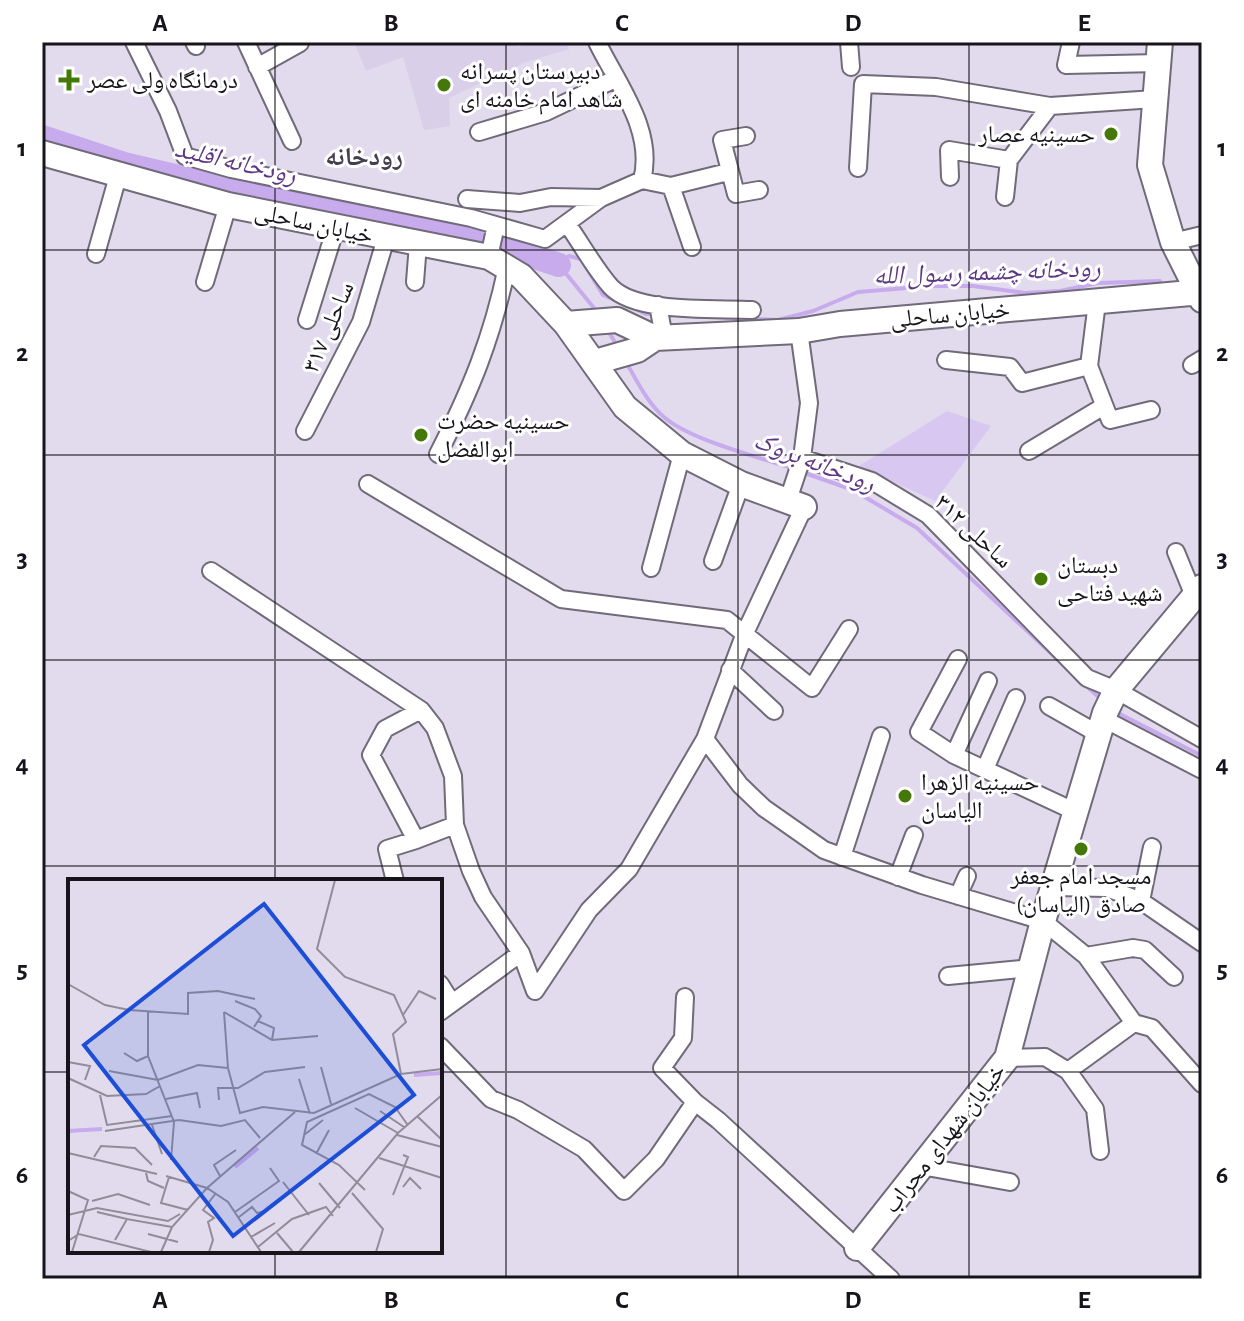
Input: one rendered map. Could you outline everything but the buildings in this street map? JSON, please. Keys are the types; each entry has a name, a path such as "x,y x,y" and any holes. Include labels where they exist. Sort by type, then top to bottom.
{"street":[{"name":"خیابان ساحلی","path":"134,42 168,111 185,156 545,239 568,225"},
{"path":"246,42 292,141"},
{"path":"597,42 640,125 647,162 642,180"},
{"path":"849,42 851,67"},
{"path":"1071,42 1066,65 1160,52 1150,165 1173,242 1200,295"},
{"path":"257,67 300,43"},
{"path":"479,132 546,112 615,79"},
{"path":"858,168 863,84 936,87 1050,106 1155,99"},
{"path":"1005,197 1009,160 1050,106"},
{"path":"746,136 722,140 728,172 736,194 759,190"},
{"path":"950,177 949,150 1009,160"},
{"name":"خیابان ساحلی","path":"42,153 228,205 496,257"},
{"path":"728,172 671,186 642,180 601,198 568,225 612,288 627,297 658,305 752,310"},
{"path":"96,254 118,176"},
{"path":"671,186 692,247"},
{"path":"467,199 520,203 551,197 601,198"},
{"path":"205,282 228,205"},
{"path":"307,320 336,227"},
{"path":"438,454 467,399 495,321 496,228"},
{"path":"1173,242 1202,235"},
{"name":"ساحلی ۳۱۷","path":"305,431 361,322 386,238"},
{"path":"415,282 418,244"},
{"path":"496,257 611,357 625,407 682,454 741,484 796,503"},
{"name":"خیابان ساحلی","path":"611,357 660,337 799,331 840,324 1200,295"},
{"path":"1097,302 1089,366 1110,420 1151,410"},
{"path":"658,305 660,337"},
{"name":"خیابان ساحلی","path":"576,324 617,320 660,337"},
{"path":"211,571 421,710 435,728 453,776 455,825 483,897 521,953 535,991 589,910 629,869 705,739 796,503 809,403 799,331"},
{"path":"946,360 1010,367 1022,383 1089,366"},
{"path":"1029,451 1104,406"},
{"path":"651,568 682,454"},
{"name":"ساحلی ۳۱۲","path":"802,458 872,481 928,515 1087,678 1108,711"},
{"path":"368,484 561,599 727,620 812,688 849,629"},
{"path":"713,561 741,484"},
{"path":"1176,552 1198,592"},
{"name":"خیابان شهدای محراب","path":"857,1248 1007,1058 1043,921 1108,711 1198,592"},
{"path":"958,659 919,732 954,755 1076,812"},
{"path":"730,670 774,711"},
{"path":"954,755 988,681"},
{"path":"985,769 1016,698"},
{"path":"1049,706 1108,711 1202,739"},
{"path":"416,840 371,755 385,729 421,710"},
{"path":"1108,711 1202,770"},
{"path":"842,857 881,736"},
{"path":"705,739 740,785 764,808 824,850 898,877 1043,921 1086,956 1134,1023 1152,1028 1202,1084"},
{"path":"394,879 387,849 455,825"},
{"path":"898,877 914,835"},
{"path":"1141,901 1152,847"},
{"path":"958,896 967,876"},
{"path":"1053,887 1107,888 1141,901 1202,943"},
{"path":"1086,956 1133,948 1145,950 1174,977"},
{"path":"446,1007 521,953"},
{"path":"948,976 1031,968"},
{"path":"685,997 683,1038 662,1068 695,1102 891,1279"},
{"path":"1068,1071 1134,1023"},
{"path":"442,1048 491,1099 518,1110 584,1149 624,1191 656,1159 695,1102"},
{"path":"1007,1058 1045,1057 1068,1071 1095,1109 1100,1151"},
{"path":"921,1166 1010,1182"}],"shaded area":[{"name":"دبیرستان پسرانه شاهد امام خامنه ای","path":"354,42 514,42 518,47 532,42 566,42 569,49 526,62 449,98 450,126 424,130 403,57 366,71"},
{"path":"947,411 991,426 935,501 859,466"}],"waterway":[{"name":"رودخانه اقلید","path":"42,137 124,164 290,203 472,236 559,265"},
{"name":"رودخانه چشمه رسول الله","path":"598,313 559,265 569,256 581,259 603,295 619,302"},
{"name":"رودخانه چشمه رسول الله","path":"689,316 778,320 813,311 858,292 931,286 973,286 1025,293 1060,291 1098,283 1160,281"},
{"name":"رودخانه چشمه رسول الله","path":"631,307 646,314 657,314"},
{"name":"رودخانه بروک","path":"608,331 618,347"},
{"name":"رودخانه بروک","path":"626,362 653,406 677,426 709,441 794,469"},
{"name":"رودخانه بروک","path":"802,472 853,490 917,528 1056,658"},
{"name":"رودخانه بروک","path":"1083,683 1103,701"},
{"name":"رودخانه بروک","path":"1116,712 1202,756"}],"place":[{"name":"درمانگاه ولی عصر","path":"69,80"},
{"name":"دبیرستان پسرانه شاهد امام خامنه ای","path":"444,85"},
{"name":"حسینیه عصار","path":"1111,134"},
{"name":"حسینیه حضرت ابوالفضل","path":"421,435"},
{"name":"دبستان شهید فتاحی","path":"1041,579"},
{"name":"حسینیه الزهرا الیاسان","path":"905,796"},
{"name":"مسجد امام جعفر صادق (الیاسان)","path":"1081,849"}],"district":[{"name":"رودخانه","path":"364,156"}]}
